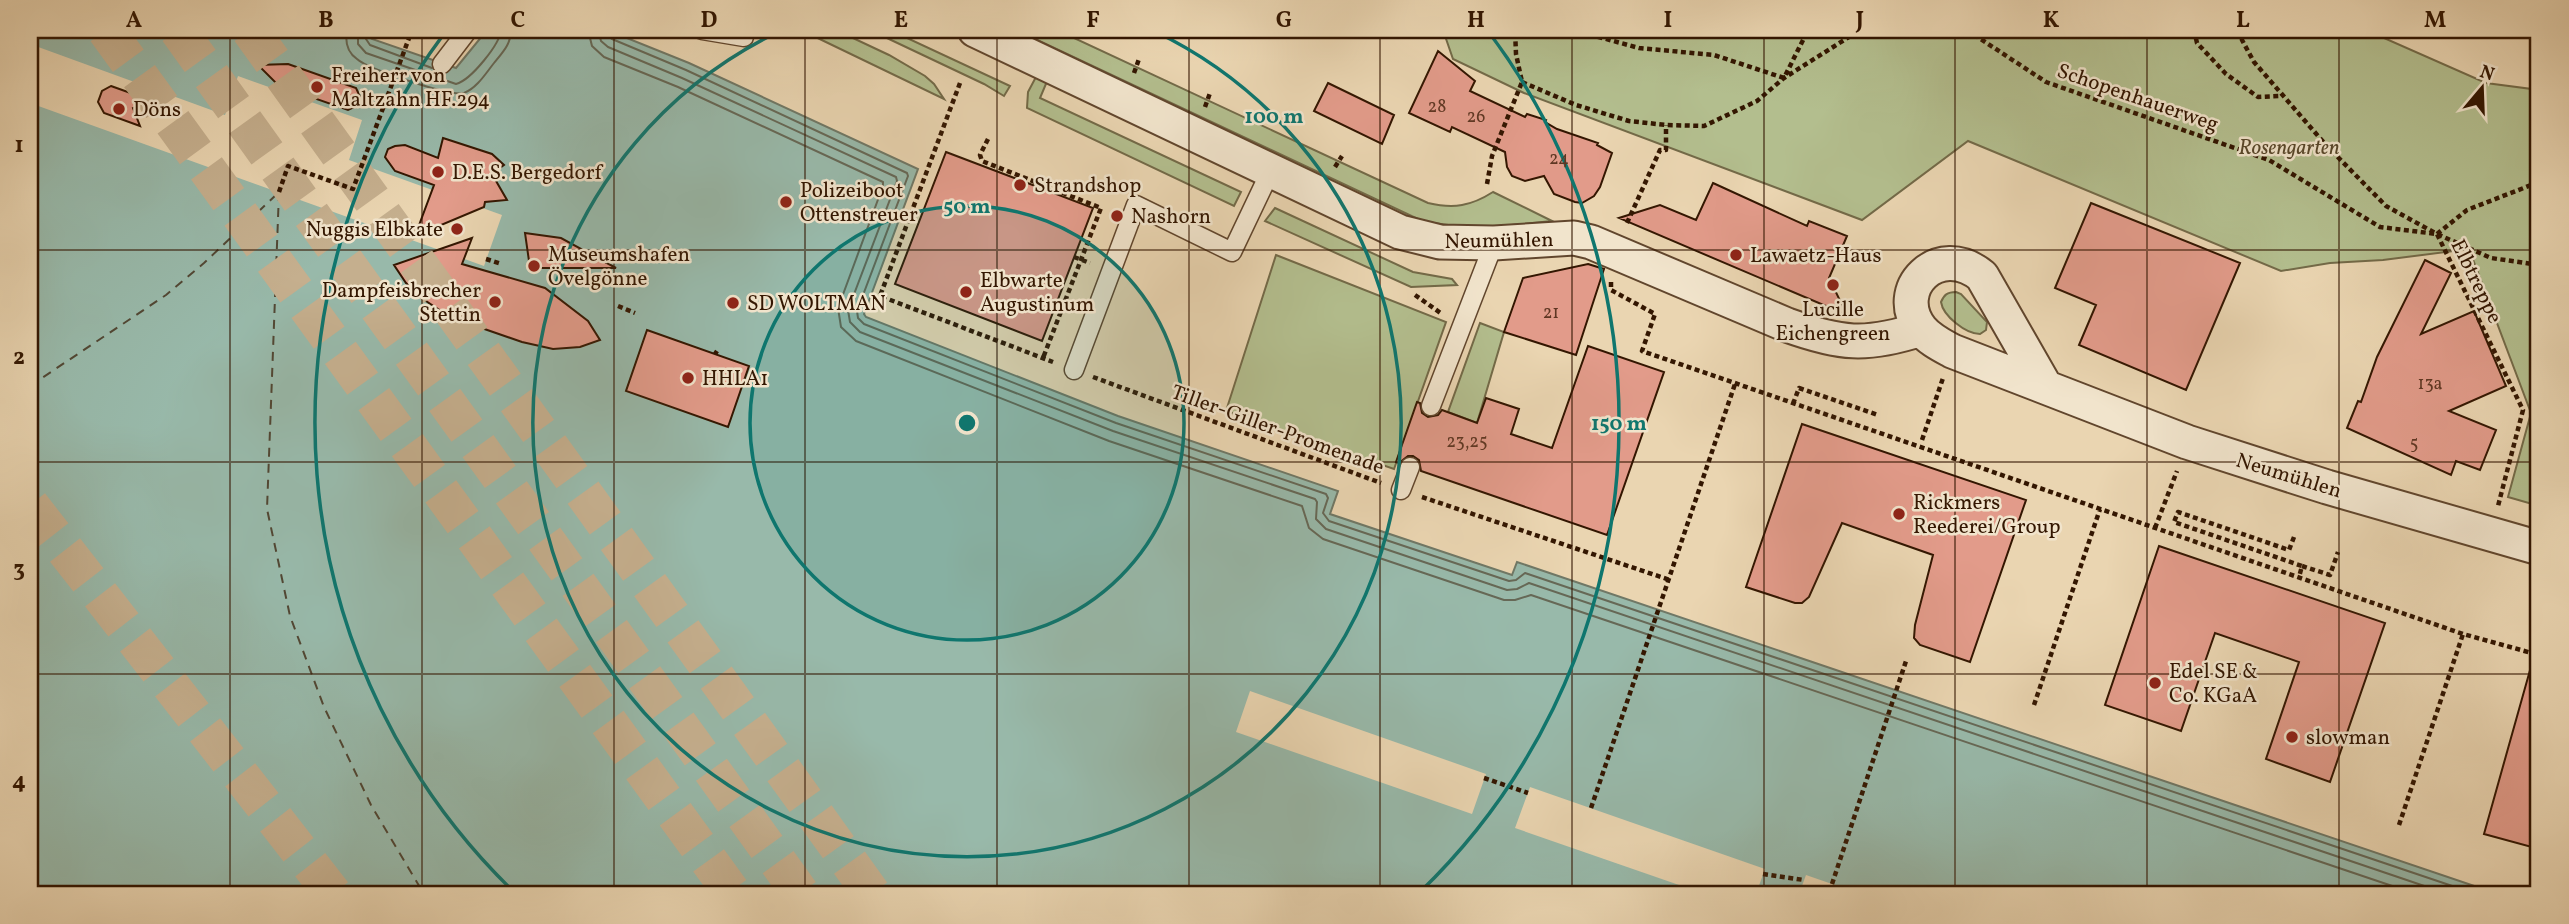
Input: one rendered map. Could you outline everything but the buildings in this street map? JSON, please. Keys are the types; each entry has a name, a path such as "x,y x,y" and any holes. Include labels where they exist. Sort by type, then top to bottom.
{"street":[{"name":"Neumühlen","path":"975,30 1400,232 1440,242 1494,243 1574,238 1591,242 1812,334 1846,341 1874,342 1921,329 1952,351 2187,442 2327,487 2539,548"},
{"path":"1921,329 1915,319 1912,293 1923,273 1935,265 1948,262 1972,268 1982,276 2045,386"}],"lane":[{"path":"442,64 468,30"},
{"path":"702,30 744,37 737,30"},
{"path":"1074,370 1136,205 1232,251 1271,170"},
{"path":"1430,406 1494,243"},
{"path":"1401,490 1410,467"}],"path":[{"path":"279,192 288,166 353,189 412,30"},
{"path":"1487,184 1492,156 1522,82 1516,54 1515,30"},
{"path":"1573,30 1639,48 1714,55 1784,78"},
{"path":"1784,78 1808,30"},
{"path":"1522,82 1576,105 1629,121 1704,126 1756,101 1784,78 1860,30"},
{"name":"Schopenhauerweg","path":"1967,30 2046,82 2269,160 2380,227 2437,234 2491,258 2539,265"},
{"path":"2194,30 2197,43 2226,74 2259,97 2281,96"},
{"name":"Elbtreppe","path":"2241,30 2242,40 2254,62 2325,144 2386,206 2437,234 2523,410 2502,494"},
{"name":"Tiller-Giller-Promenade","path":"960,83 880,296 1401,490 1669,580"},
{"path":"1648,174 1660,150 1666,150 1666,125"},
{"path":"988,139 980,155 982,161 1101,208 1043,358"},
{"path":"2539,149 2534,151 2539,162"},
{"path":"2437,234 2468,210 2539,182"},
{"path":"1074,257 1081,260"},
{"path":"486,259 502,264"},
{"path":"1616,294 1655,314 1642,352 2463,634 2539,655"},
{"path":"1415,295 1461,327"},
{"path":"618,306 635,313"},
{"path":"1922,440 1943,376"},
{"path":"1591,808 1735,384"},
{"path":"1793,404 1799,388 1878,415"},
{"path":"2155,528 2166,498"},
{"path":"2034,705 2100,509"},
{"path":"2294,537 2289,550 2178,512 2174,522 2330,575 2338,552"},
{"path":"2299,577 2302,566"},
{"path":"2399,825 2463,634"},
{"path":"1832,884 1906,661"},
{"path":"1484,778 1528,793"},
{"path":"1763,874 1804,880"}],"green space":[{"path":"801,30 836,30 889,55 925,76 944,99"},
{"path":"870,30 890,30 1010,86 1004,96"},
{"path":"1016,30 1057,30 1428,203 1462,205 1493,192 1552,221 1502,226 1453,226 1420,220"},
{"name":"Rosengarten","path":"1443,30 2366,30 2486,83 2539,90 2539,506 2508,497 2531,413 2469,249 2383,260 2330,263 2281,271 1968,141 1862,220 1524,93 1453,59"},
{"path":"1037,75 1048,79 1040,98 1241,192 1234,206 1027,108 1028,92"},
{"path":"1275,208 1413,272 1452,279 1457,285 1411,287 1265,221"},
{"path":"1276,255 1446,322 1394,469 1226,411"},
{"path":"1956,292 1987,322 1986,330 1980,334 1968,331 1946,313 1941,302 1948,293"},
{"path":"1480,323 1504,332 1477,423 1448,412"}],"water":[{"path":"30,30 375,30 372,39 456,68 487,30 607,30 689,63 918,169 864,314 866,317 1118,416 1338,491 1330,514 1512,575 1517,562 2498,894 30,894"}],"pier":[{"path":"30,44 225,115 238,76 362,120 349,160 502,215 484,266 30,103"},
{"path":"1250,691 1486,774 1472,814 1236,732"},
{"path":"1530,787 1765,869 1756,894 1705,894 1515,828"},
{"path":"1806,875 1832,884 1863,894 1799,894"}],"ferry route":[{"path":"279,192 267,509 290,616 324,707 371,805 424,894"},
{"path":"30,386 166,295 278,193"}],"tunnel":[{"path":"106,30 733,894"},
{"path":"178,30 801,894"},
{"path":"250,30 872,894"},
{"path":"30,505 333,894"}],"place":[{"name":"Freiherr von Maltzahn HF.294","path":"317,87"},
{"name":"Döns","path":"119,109"},
{"name":"D.E.S. Bergedorf","path":"438,172"},
{"name":"Strandshop","path":"1020,185"},
{"name":"Polizeiboot Ottenstreuer","path":"786,202"},
{"name":"Nashorn","path":"1117,216"},
{"name":"Nuggis Elbkate","path":"457,229"},
{"name":"Lawaetz-Haus","path":"1736,255"},
{"name":"Museumshafen Övelgönne","path":"534,266"},
{"name":"Lucille Eichengreen","path":"1833,285"},
{"name":"Elbwarte Augustinum","path":"966,292"},
{"name":"Dampfeisbrecher Stettin","path":"495,302"},
{"name":"SD WOLTMAN","path":"733,303"},
{"name":"HHLA1","path":"688,378"},
{"name":"Rickmers Reederei/Group","path":"1899,514"},
{"name":"Edel SE & Co. KGaA","path":"2155,683"},
{"name":"slowman","path":"2292,737"}]}
